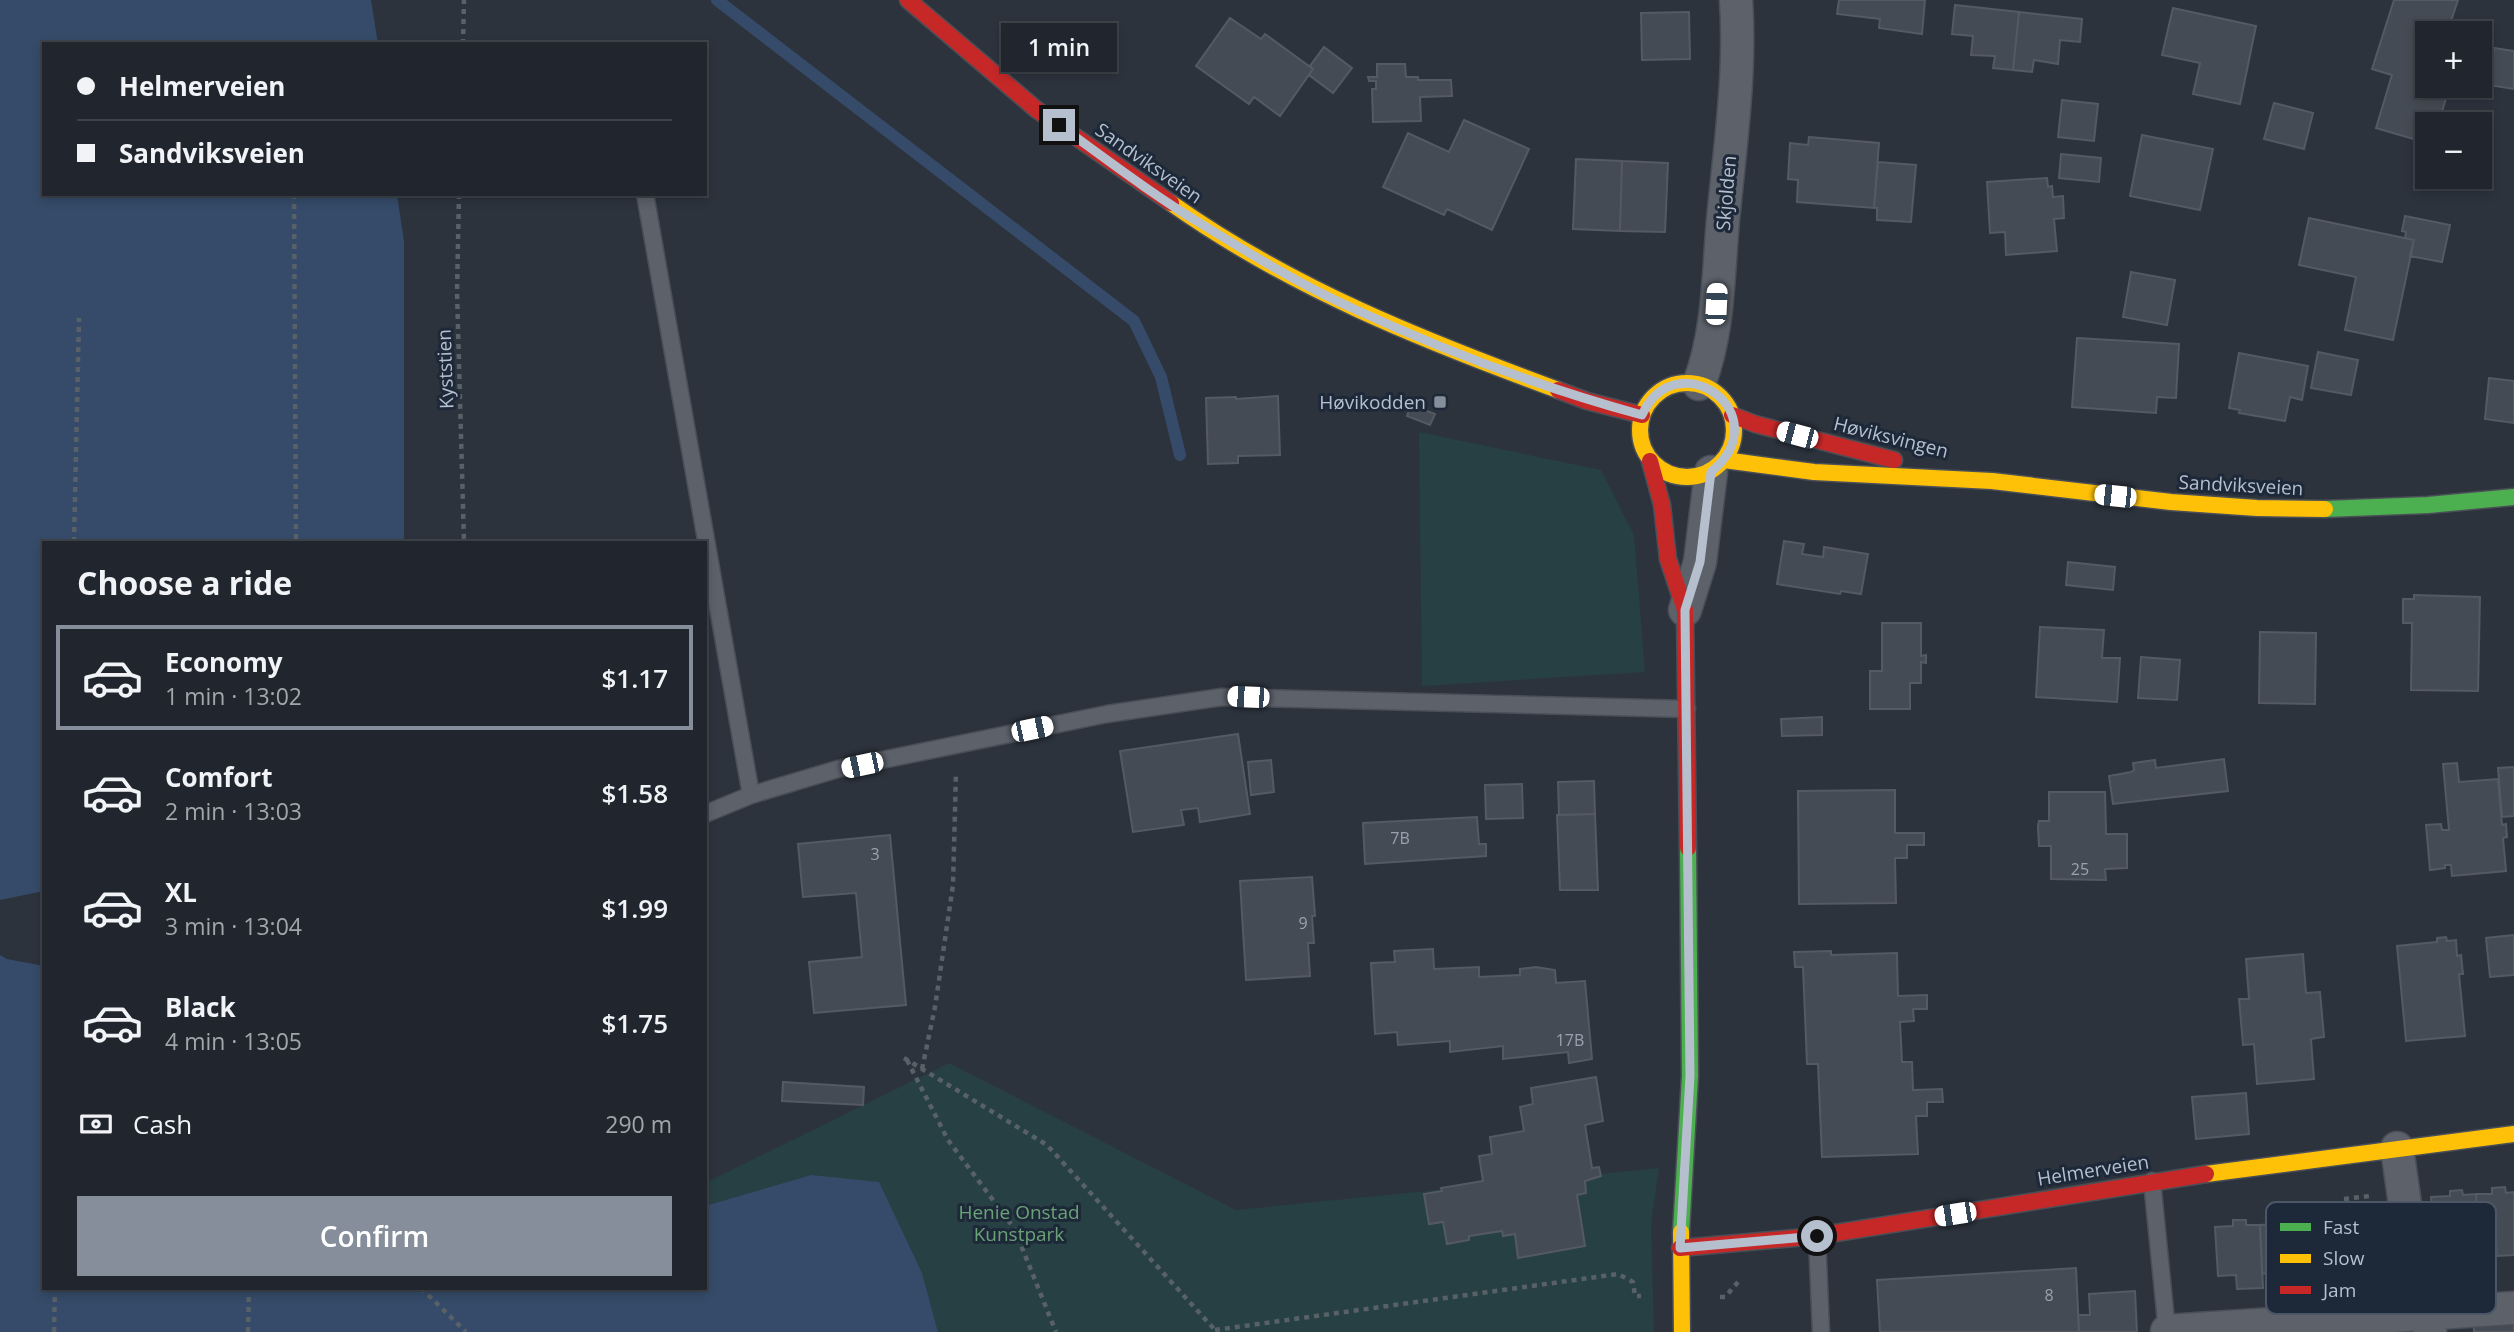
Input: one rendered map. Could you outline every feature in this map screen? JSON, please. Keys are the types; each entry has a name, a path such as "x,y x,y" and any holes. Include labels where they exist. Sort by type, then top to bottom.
{"main road":[{"name":"Sandviksveien","path":"908,0 1037,110 1124,172 1269,264 1351,308 1518,377 1587,401 1642,415"},
{"path":"1650,461 1670,475 1683,478 1694,478 1717,466 1734,439 1732,415 1724,400 1714,391 1699,384 1677,384 1659,391 1647,405 1639,433 1662,505 1668,559 1685,610 1690,1076 1680,1248 1682,1332"},
{"name":"Høviksvingen","path":"1732,415 1755,424 1967,479"},
{"name":"Høviksvingen","path":"1717,466 1791,472 1967,479"},
{"name":"Sandviksveien","path":"1967,479 2172,503 2312,510 2427,507 2514,497"},
{"name":"Helmerveien","path":"1680,1248 1817,1236 2152,1181 2514,1134"}],"street":[{"name":"Skjolden","path":"1699,384 1705,370 1715,321 1734,104 1738,23 1736,0"},
{"path":"1685,610 1700,562 1717,466"},
{"path":"2398,1148 2405,1202"},
{"path":"2496,1311 2514,1308"},
{"path":"2167,1331 2430,1322 2478,1314"}],"lane":[{"path":"645,196 706,541"},
{"path":"707,546 751,795"},
{"path":"707,813 751,795 838,769 1107,714 1223,696 1687,709"},
{"path":"2152,1181 2167,1331"},
{"path":"1817,1236 1821,1332"}],"path":[{"path":"463,42 464,0"},
{"path":"294,196 296,541"},
{"name":"Kyststien","path":"459,196 457,292 464,541"},
{"path":"74,541 79,318"},
{"path":"922,1069 935,1007 953,886 957,745"},
{"path":"1056,1332 1014,1227 948,1140 905,1058 1047,1145 1215,1331 1618,1275 1633,1282 1635,1296 1641,1296"},
{"path":"54,1332 55,1290"},
{"path":"248,1332 249,1290"},
{"path":"423,1290 466,1332"}],"green space":[{"path":"1419,432 1601,470 1634,535 1645,672 1422,686"},
{"name":"Henie Onstad Kunstpark","path":"949,1063 1236,1210 1659,1168 1651,1224 1654,1332 938,1332 922,1273 811,1175 707,1205 707,1182"}],"water":[{"path":"0,0 371,0 378,42 42,42 42,196 397,196 404,242 404,541 42,541 42,891 0,900"},
{"path":"0,955 7,959 42,966 42,1290 707,1290 707,1205 811,1175 879,1182 922,1273 938,1332 0,1332"}],"building":[{"path":"1839,0 1925,0 1922,34 1879,28 1880,19 1837,14"},
{"path":"2394,0 2458,0 2451,21 2415,21 2415,98 2446,98 2442,112 2415,112 2415,139 2376,128 2392,75 2372,69"},
{"path":"1955,5 2019,12 2013,70 1993,68 1995,56 1971,55 1973,36 1952,34"},
{"path":"2173,8 2256,26 2240,104 2193,94 2200,63 2162,55"},
{"path":"1689,12 1690,59 1642,60 1641,13"},
{"path":"2019,12 2082,19 2080,42 2060,40 2058,64 2034,60 2032,72 2013,70"},
{"path":"1230,18 1261,39 1265,34 1313,69 1280,116 1254,97 1249,104 1196,66"},
{"path":"1324,47 1352,68 1333,93 1309,75 1313,69 1310,66"},
{"path":"2494,48 2514,51 2514,89 2492,85"},
{"path":"1377,64 1405,64 1406,77 1418,77 1418,80 1451,80 1452,96 1420,97 1421,121 1373,122 1372,89 1376,89 1376,81 1369,81 1368,77 1377,77"},
{"path":"2062,100 2098,104 2094,141 2058,137"},
{"path":"2274,103 2313,113 2304,149 2264,139"},
{"path":"1464,120 1529,149 1492,230 1447,209 1444,215 1383,187 1408,133 1449,152"},
{"path":"2142,135 2213,149 2200,210 2130,196"},
{"path":"1809,137 1879,143 1874,208 1797,202 1798,180 1788,179 1790,143 1808,145"},
{"path":"2061,154 2101,158 2099,182 2059,178"},
{"path":"1576,159 1622,161 1620,231 1573,229"},
{"path":"1622,161 1668,163 1665,232 1620,231"},
{"path":"1878,162 1916,165 1911,222 1877,220 1877,208 1874,208"},
{"path":"2047,178 2048,187 2052,186 2053,197 2063,196 2064,218 2054,219 2057,251 2006,255 2005,232 1990,233 1987,182"},
{"path":"2405,216 2450,225 2442,262 2410,256 2414,240 2405,238 2406,232 2402,231"},
{"path":"2309,218 2414,240 2393,340 2345,330 2356,277 2299,265"},
{"path":"2131,272 2175,280 2167,325 2123,317"},
{"path":"2077,338 2179,344 2176,398 2157,397 2156,413 2072,407"},
{"path":"2318,352 2358,360 2351,395 2311,388"},
{"path":"2239,353 2308,366 2302,400 2290,397 2285,421 2239,413 2240,410 2229,408"},
{"path":"2489,378 2514,381 2514,423 2485,419"},
{"path":"1278,396 1280,455 1238,456 1238,463 1208,464 1206,398"},
{"path":"1411,405 1435,414 1430,425 1407,416"},
{"path":"1784,541 1804,544 1802,554 1823,557 1824,547 1868,554 1861,594 1841,591 1840,594 1777,584"},
{"path":"2068,562 2115,567 2113,590 2066,585"},
{"path":"2414,595 2480,597 2478,691 2411,690 2412,623 2403,623 2403,599 2414,599"},
{"path":"1882,623 1921,623 1921,656 1926,655 1926,663 1921,662 1921,683 1910,683 1910,709 1870,709 1870,671 1882,671"},
{"path":"2040,627 2104,630 2102,658 2120,658 2117,702 2036,697"},
{"path":"2260,632 2316,633 2315,704 2259,703"},
{"path":"2141,657 2180,660 2177,700 2138,698"},
{"path":"1822,717 1822,735 1782,736 1781,719"},
{"path":"1238,734 1250,814 1200,822 1198,808 1181,810 1184,825 1133,832 1120,751"},
{"path":"2224,759 2228,791 2113,804 2109,776 2131,772 2134,770 2133,763 2155,760 2156,768"},
{"path":"1271,760 1274,792 1251,795 1248,762"},
{"path":"2457,763 2459,782 2498,779 2502,825 2506,824 2507,837 2503,838 2506,871 2452,876 2451,865 2430,870 2426,825 2441,824 2442,830 2449,830 2443,764"},
{"path":"2514,767 2514,816 2502,817 2498,768"},
{"path":"1594,781 1595,814 1559,815 1558,782"},
{"path":"1522,784 1523,818 1486,819 1485,785"},
{"path":"1895,790 1895,833 1924,833 1924,845 1907,845 1907,858 1895,858 1896,903 1799,904 1798,791"},
{"path":"2049,792 2105,792 2106,834 2127,834 2127,868 2105,869 2106,880 2051,879 2051,846 2039,846 2038,826 2039,821 2049,821"},
{"path":"1595,814 1598,890 1560,890 1557,815"},
{"path":"1477,817 1479,844 1486,844 1486,856 1365,864 1363,823"},
{"path":"890,835 906,1005 814,1013 809,962 862,957 856,893 803,897 798,844"},
{"path":"1312,877 1315,916 1312,916 1314,943 1308,943 1310,976 1246,980 1240,881"},
{"path":"2514,935 2514,975 2490,977 2486,938"},
{"path":"2446,937 2447,941 2456,940 2457,956 2461,955 2463,974 2459,974 2465,1036 2406,1041 2397,946 2437,942 2437,938"},
{"path":"1433,949 1434,969 1479,967 1479,977 1520,975 1520,969 1536,967 1555,970 1556,983 1585,981 1592,1059 1569,1063 1568,1052 1503,1059 1503,1046 1450,1052 1450,1041 1398,1045 1397,1032 1375,1034 1371,963 1395,962 1394,951"},
{"path":"1831,951 1831,955 1897,953 1898,996 1927,995 1927,1009 1913,1009 1914,1021 1900,1022 1902,1062 1912,1062 1913,1090 1942,1089 1943,1102 1927,1102 1927,1116 1916,1116 1918,1154 1822,1157 1818,1064 1807,1064 1803,967 1795,967 1794,952"},
{"path":"2303,954 2306,993 2320,992 2324,1037 2311,1039 2314,1079 2257,1084 2254,1044 2243,1045 2239,999 2249,999 2246,959"},
{"path":"1596,1077 1603,1121 1585,1125 1592,1168 1599,1167 1601,1176 1585,1181 1586,1193 1577,1195 1585,1246 1518,1258 1515,1234 1503,1236 1502,1231 1469,1236 1469,1240 1447,1244 1443,1222 1429,1224 1424,1194 1442,1191 1441,1188 1483,1181 1479,1156 1492,1154 1490,1137 1524,1131 1520,1107 1533,1104 1531,1088"},
{"path":"783,1082 864,1087 863,1105 782,1101"},
{"path":"2246,1093 2249,1134 2196,1139 2192,1097"},
{"path":"2505,1187 2506,1193 2514,1192 2514,1255 2497,1256 2496,1202 2476,1202 2476,1194 2492,1194 2492,1188"},
{"path":"2462,1190 2463,1195 2476,1194 2477,1202 2431,1202 2431,1197 2450,1196 2450,1191"},
{"path":"2233,1220 2246,1220 2246,1225 2260,1225 2263,1288 2237,1289 2236,1275 2218,1276 2215,1227 2233,1226"},
{"path":"2260,1225 2266,1225 2266,1274 2262,1274"},
{"path":"2076,1268 2079,1332 1880,1332 1877,1280"},
{"path":"2135,1291 2137,1332 2079,1332 2078,1315 2090,1315 2089,1294"},
{"path":"2514,1319 2514,1332 2474,1332 2474,1322"}],"waterway":[{"path":"717,0 1134,321 1161,377 1180,455"}],"traffic: fast":[{"path":"2325,509 2428,505 2514,497"},
{"path":"1681,1232 1690,1076 1688,848"}],"traffic: slow":[{"path":"1171,203 1263,261 1358,310 1457,352 1558,390"},
{"path":"1678,383 1696,383 1721,396 1731,412 1734,430 1731,448 1721,464 1696,477 1678,477 1653,464 1640,439 1640,421 1653,396 1678,383"},
{"path":"1724,460 1814,472 1992,481 2171,502 2325,509"},
{"path":"2206,1174 2514,1134"},
{"path":"1681,1232 1682,1332"}],"traffic: jam":[{"path":"908,0 1037,110 1171,203"},
{"path":"1558,390 1587,401 1642,415"},
{"path":"1732,415 1755,424 1894,460"},
{"path":"1650,461 1662,505 1668,559 1685,610 1688,848"},
{"path":"1680,1248 1817,1236 2206,1174"}],"place":[{"name":"Høvikodden","path":"1440,402"}],"route":[{"path":"1059,125 1200,224 1269,264 1351,308 1455,352 1587,401 1642,415 1659,391 1677,384 1699,384 1714,391 1724,400 1732,415 1734,439 1731,450 1711,472 1700,562 1685,610 1690,1076 1680,1248 1817,1236"}]}
